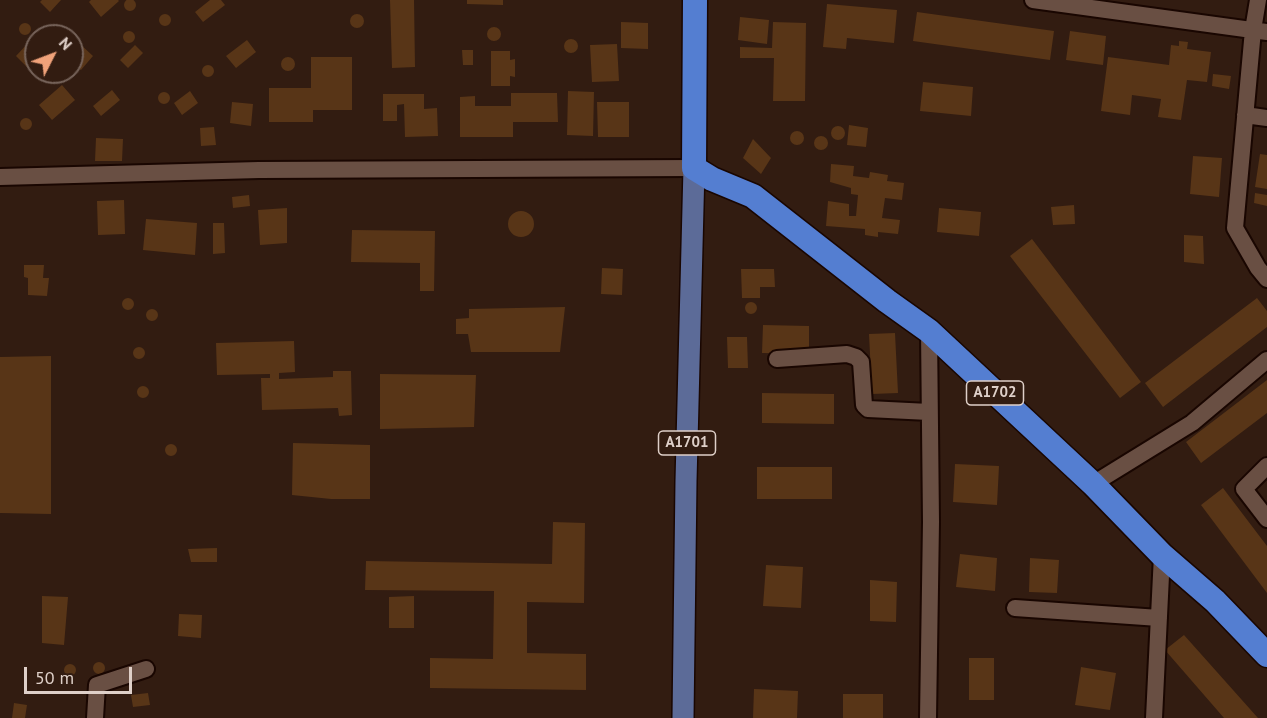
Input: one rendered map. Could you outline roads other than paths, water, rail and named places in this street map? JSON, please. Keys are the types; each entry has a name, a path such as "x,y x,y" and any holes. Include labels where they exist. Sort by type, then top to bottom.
{"highway":[{"path":"693,168 696,0"},
{"name":"A1702","path":"693,168 712,179 753,196 886,301 930,331 1094,484 1162,555 1215,601 1267,655"}],"main road":[{"name":"A1701","path":"683,718 693,168"}],"street":[{"path":"1033,0 1260,31"},
{"path":"1258,0 1260,31 1245,115 1234,228 1267,279"},
{"path":"1245,115 1267,118"},
{"path":"0,177 270,170 693,168"},
{"path":"928,718 931,522 930,331"},
{"path":"777,359 847,354 856,357 861,362 864,405 868,410 929,412"},
{"path":"1094,484 1192,423 1267,360"},
{"path":"1267,466 1244,489 1267,519"},
{"path":"1154,718 1162,555"},
{"path":"1015,608 1159,618"},
{"path":"95,718 97,685 146,669"}]}
